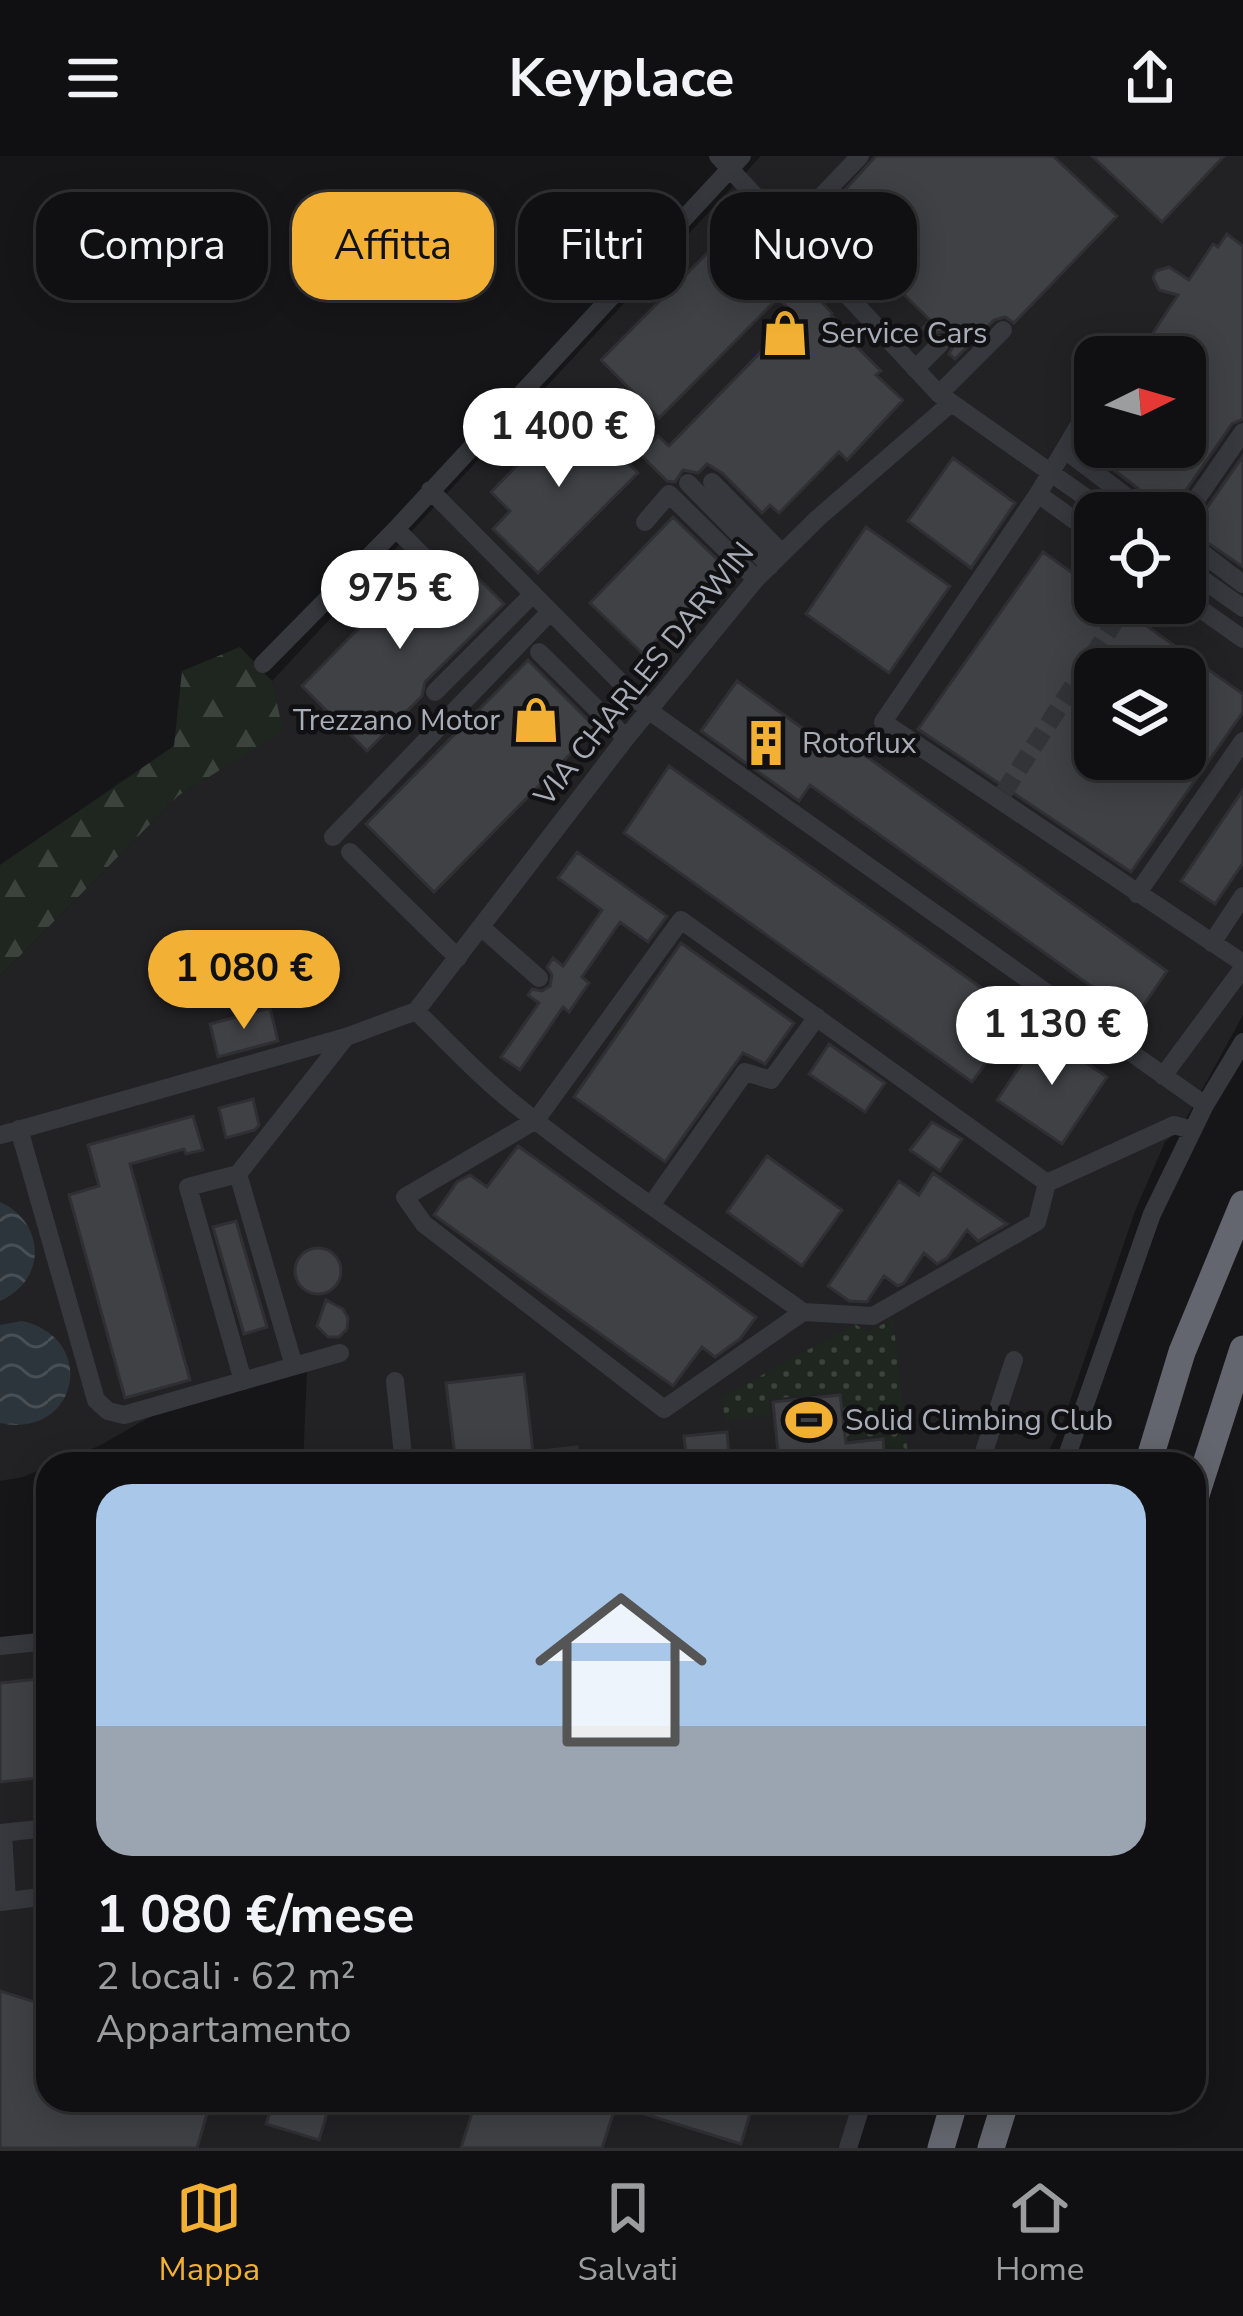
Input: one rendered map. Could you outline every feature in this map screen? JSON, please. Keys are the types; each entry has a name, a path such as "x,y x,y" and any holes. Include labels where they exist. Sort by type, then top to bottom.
{"highway":[{"path":"1152,1452 1182,1352 1243,1204"},
{"path":"1206,1464 1243,1349"},
{"path":"941,2148 952,2112"},
{"path":"991,2148 1002,2112"}],"street":[{"path":"825,192 860,156"},
{"path":"263,664 396,529 730,160 756,192"},
{"path":"852,300 944,399 1078,492"},
{"name":"VIA CHARLES DARWIN","path":"416,1011 648,710 769,566 944,399 1003,330"},
{"path":"915,369 940,344"},
{"path":"1201,492 1243,432"},
{"path":"1074,435 884,722 1002,796 1243,965 1163,1076"},
{"path":"1065,451 1120,492"},
{"path":"705,484 769,566"},
{"path":"430,490 648,710 1205,1106"},
{"path":"645,522 669,494 769,566"},
{"path":"1038,494 1074,520"},
{"path":"396,529 444,577"},
{"path":"1206,556 1243,584"},
{"path":"1206,582 1243,608"},
{"path":"435,692 532,594"},
{"path":"333,836 550,612"},
{"path":"1206,613 1243,639"},
{"path":"539,652 626,738"},
{"path":"1137,894 1243,741"},
{"path":"350,852 458,958"},
{"path":"1212,943 1243,896"},
{"path":"802,1312 664,1409 424,1224 405,1197 536,1120 680,920 1047,1184"},
{"path":"482,927 539,978"},
{"path":"340,1353 124,1415 101,1406 10,1132 346,1037 416,1011 536,1120 802,1312 873,1316 1037,1222 1047,1184"},
{"path":"652,1204 745,1072 771,1080 817,1016"},
{"path":"243,1381 188,1187 238,1174 346,1037"},
{"path":"1068,1452 1152,1214 1192,1130 1243,1042"},
{"path":"1047,1184 1174,1125 1192,1130"},
{"path":"238,1174 294,1366"},
{"path":"984,1452 1014,1360"},
{"path":"395,1381 403,1452"},
{"path":"1062,1452 1073,1437"},
{"path":"0,1646 36,1642"},
{"path":"36,1829 1,1833 3,1902 36,1898"},
{"path":"848,2148 859,2112"}],"shaded area":[{"path":"761,156 1243,156 1243,1015 1181,1128 1165,1142 1135,1211 1062,1425 1048,1452 304,1452 307,1370 157,1413 84,1452 36,1452 36,1472 0,1481 0,976 178,796 282,731 272,681 627,300 686,300 686,237 710,211 710,300 917,300 917,192 727,192"},
{"path":"36,1642 36,2112 860,2112 850,2148 0,2148 0,1646"}],"green space":[{"path":"240,647 272,681 283,731 178,796 0,976 0,865 174,746 182,671"},
{"path":"893,1318 908,1452 887,1452 885,1435 845,1439 840,1392 769,1399 770,1415 725,1420 722,1397 855,1324 868,1333"}],"water":[{"path":"0,1202 26,1223 35,1252 26,1280 0,1301"},
{"path":"22,1321 47,1331 62,1347 70,1366 69,1385 61,1403 47,1417 26,1424 0,1423 0,1325"}],"building":[{"path":"876,156 1053,156 1117,216 1014,323 1005,317 994,320 955,359 949,354 950,335 942,331 930,335 923,328 930,320 910,300 917,300 917,192 843,192"},
{"path":"1092,156 1224,156 1162,222"},
{"path":"1227,234 1243,246 1243,419 1232,424 1206,462 1206,336 1151,336 1178,295 1159,290 1153,278 1156,271 1169,267 1189,280 1213,244 1218,247"},
{"path":"710,250 710,300 776,300 659,418 601,360 661,300 686,300 686,274"},
{"path":"780,300 820,300 881,371 876,375 903,400 847,460 839,452 779,513 770,505 762,513 707,464 698,473 683,470 675,482 667,481 640,454 658,436 669,446 796,316"},
{"path":"573,408 638,473 538,573 493,529 510,511 491,492"},
{"path":"1243,456 1243,567 1206,541 1206,509"},
{"path":"953,458 1015,503 971,568 908,521"},
{"path":"1111,468 1201,468 1185,492 1143,492"},
{"path":"673,517 726,568 643,654 590,603"},
{"path":"866,527 950,586 889,673 806,614"},
{"path":"1043,552 1074,574 1074,624 1144,624 1178,648 1074,648 1074,780 1195,780 1131,872 918,729"},
{"path":"460,560 504,604 425,682 422,696 367,751 302,686 416,570 434,587 446,590 457,582 453,567"},
{"path":"528,660 596,728 434,892 366,824"},
{"path":"1206,668 1243,694 1243,712 1206,765"},
{"path":"737,681 834,751 842,739 1167,971 1130,1025 1111,1012 1116,1004 810,785 799,801 701,731"},
{"path":"669,766 1021,1016 972,1082 624,833"},
{"path":"1243,790 1243,863 1215,904 1181,881"},
{"path":"577,852 667,916 648,942 620,922 582,977 589,983 569,1012 563,1007 520,1070 501,1057 539,1003 528,995 532,989 542,991 550,986 552,975 547,967 553,958 563,966 602,910 558,878"},
{"path":"681,943 794,1023 765,1064 743,1053 665,1162 574,1097"},
{"path":"270,1008 278,1041 218,1057 210,1024"},
{"path":"1042,1033 1107,1077 1062,1144 997,1100"},
{"path":"829,1044 885,1083 865,1112 809,1074"},
{"path":"253,1099 259,1125 226,1138 219,1108"},
{"path":"193,1116 203,1150 186,1154 184,1149 130,1164 190,1380 125,1398 69,1195 99,1186 88,1145"},
{"path":"932,1122 962,1139 940,1171 910,1150"},
{"path":"518,1146 756,1317 740,1339 715,1357 702,1347 673,1386 434,1215 457,1182 470,1175 487,1187"},
{"path":"767,1156 842,1210 802,1266 727,1212"},
{"path":"933,1173 1007,1224 978,1241 967,1230 937,1264 924,1253 904,1283 898,1286 884,1276 867,1302 849,1301 828,1286 899,1181 919,1195"},
{"path":"236,1221 267,1327 244,1334 213,1227"},
{"path":"318,1248 335,1254 341,1271 335,1288 318,1294 301,1288 295,1271 301,1254"},
{"path":"326,1300 343,1309 348,1318 347,1329 339,1337 328,1337 317,1326"},
{"path":"524,1374 533,1452 455,1452 446,1383"},
{"name":"Solid Climbing Club","path":"840,1395 846,1443 883,1439 884,1452 778,1452 773,1402"},
{"path":"727,1432 729,1452 686,1452 684,1436"},
{"path":"577,1447 578,1452 533,1452"},
{"path":"36,1679 36,1778 0,1782 0,1683"},
{"path":"0,1991 36,2002 36,2112 208,2112 197,2148 0,2148"},
{"path":"270,2112 327,2112 319,2140 266,2124"},
{"path":"472,2112 614,2112 602,2148 461,2148"},
{"path":"638,2112 750,2112 741,2144"}],"tunnel":[{"path":"1004,792 1113,624"}],"place":[{"name":"Service Cars","path":"785,333"},
{"name":"Trezzano Motor","path":"536,720"},
{"name":"Rotoflux","path":"766,743"},
{"name":"Solid Climbing Club","path":"809,1420"}]}
